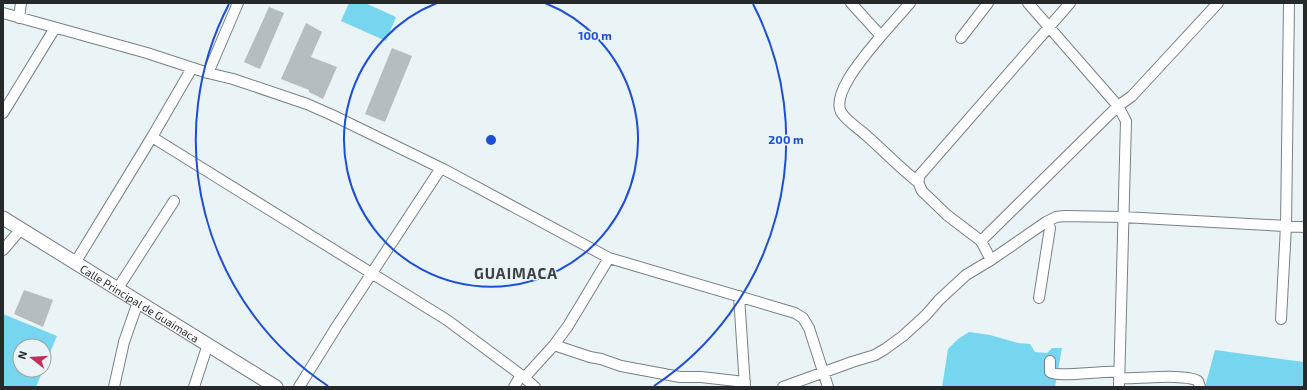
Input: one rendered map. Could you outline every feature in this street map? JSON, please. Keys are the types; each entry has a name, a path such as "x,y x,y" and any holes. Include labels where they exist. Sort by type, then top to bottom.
{"main road":[{"name":"Calle Principal de Guaimaca","path":"5,221 21,228 276,387"}],"street":[{"path":"19,18 21,3"},
{"path":"208,73 238,3"},
{"path":"851,3 881,36"},
{"path":"910,3 856,66 850,75 841,97 840,108 847,120 918,182 922,191 947,215 981,241 991,260"},
{"path":"961,38 988,3"},
{"path":"1028,3 1118,106 1125,117 1127,126 1119,379"},
{"path":"918,182 920,175 1070,3"},
{"path":"981,241 1118,106 1132,96 1218,3"},
{"path":"1281,319 1286,226 1289,3"},
{"path":"3,13 147,53 208,73 233,79 307,104 441,168 608,258 784,308 803,318 809,328 828,387"},
{"path":"3,113 55,28"},
{"path":"75,263 152,137 192,68"},
{"path":"152,137 447,320 523,376 534,387"},
{"path":"298,387 441,168"},
{"path":"118,288 174,200"},
{"path":"783,387 875,355 885,349 903,336 926,315 966,274 991,260 1046,222 1056,217 1123,217 1304,227"},
{"path":"1039,298 1050,228 1046,222"},
{"path":"3,250 21,228"},
{"path":"514,387 554,345 568,326 608,258"},
{"path":"554,345 620,366 680,377 701,377 745,385 739,296"},
{"path":"114,387 124,342 138,302"},
{"path":"194,387 208,344"},
{"path":"1050,361 1050,372 1052,374 1064,375 1102,371 1119,379 1156,376 1190,378 1198,381 1200,387"}],"shaded area":[{"path":"349,3 365,3 396,17 386,41 341,21"},
{"path":"3,314 57,336 52,348 52,338 12,338 12,378 40,378 36,387 3,387"},
{"path":"969,332 990,335 1018,343 1030,344 1035,352 1047,353 1052,348 1062,348 1055,387 942,387 948,349 958,339"},
{"path":"1215,350 1304,362 1304,387 1205,387"}],"building":[{"path":"269,7 284,13 260,69 244,62"},
{"path":"306,23 322,32 311,57 337,67 323,99 309,92 309,90 281,79"},
{"path":"392,48 412,56 385,122 365,114"},
{"path":"24,290 53,300 43,327 14,314"}],"district":[{"name":"GUAIMACA","path":"516,273"}]}
